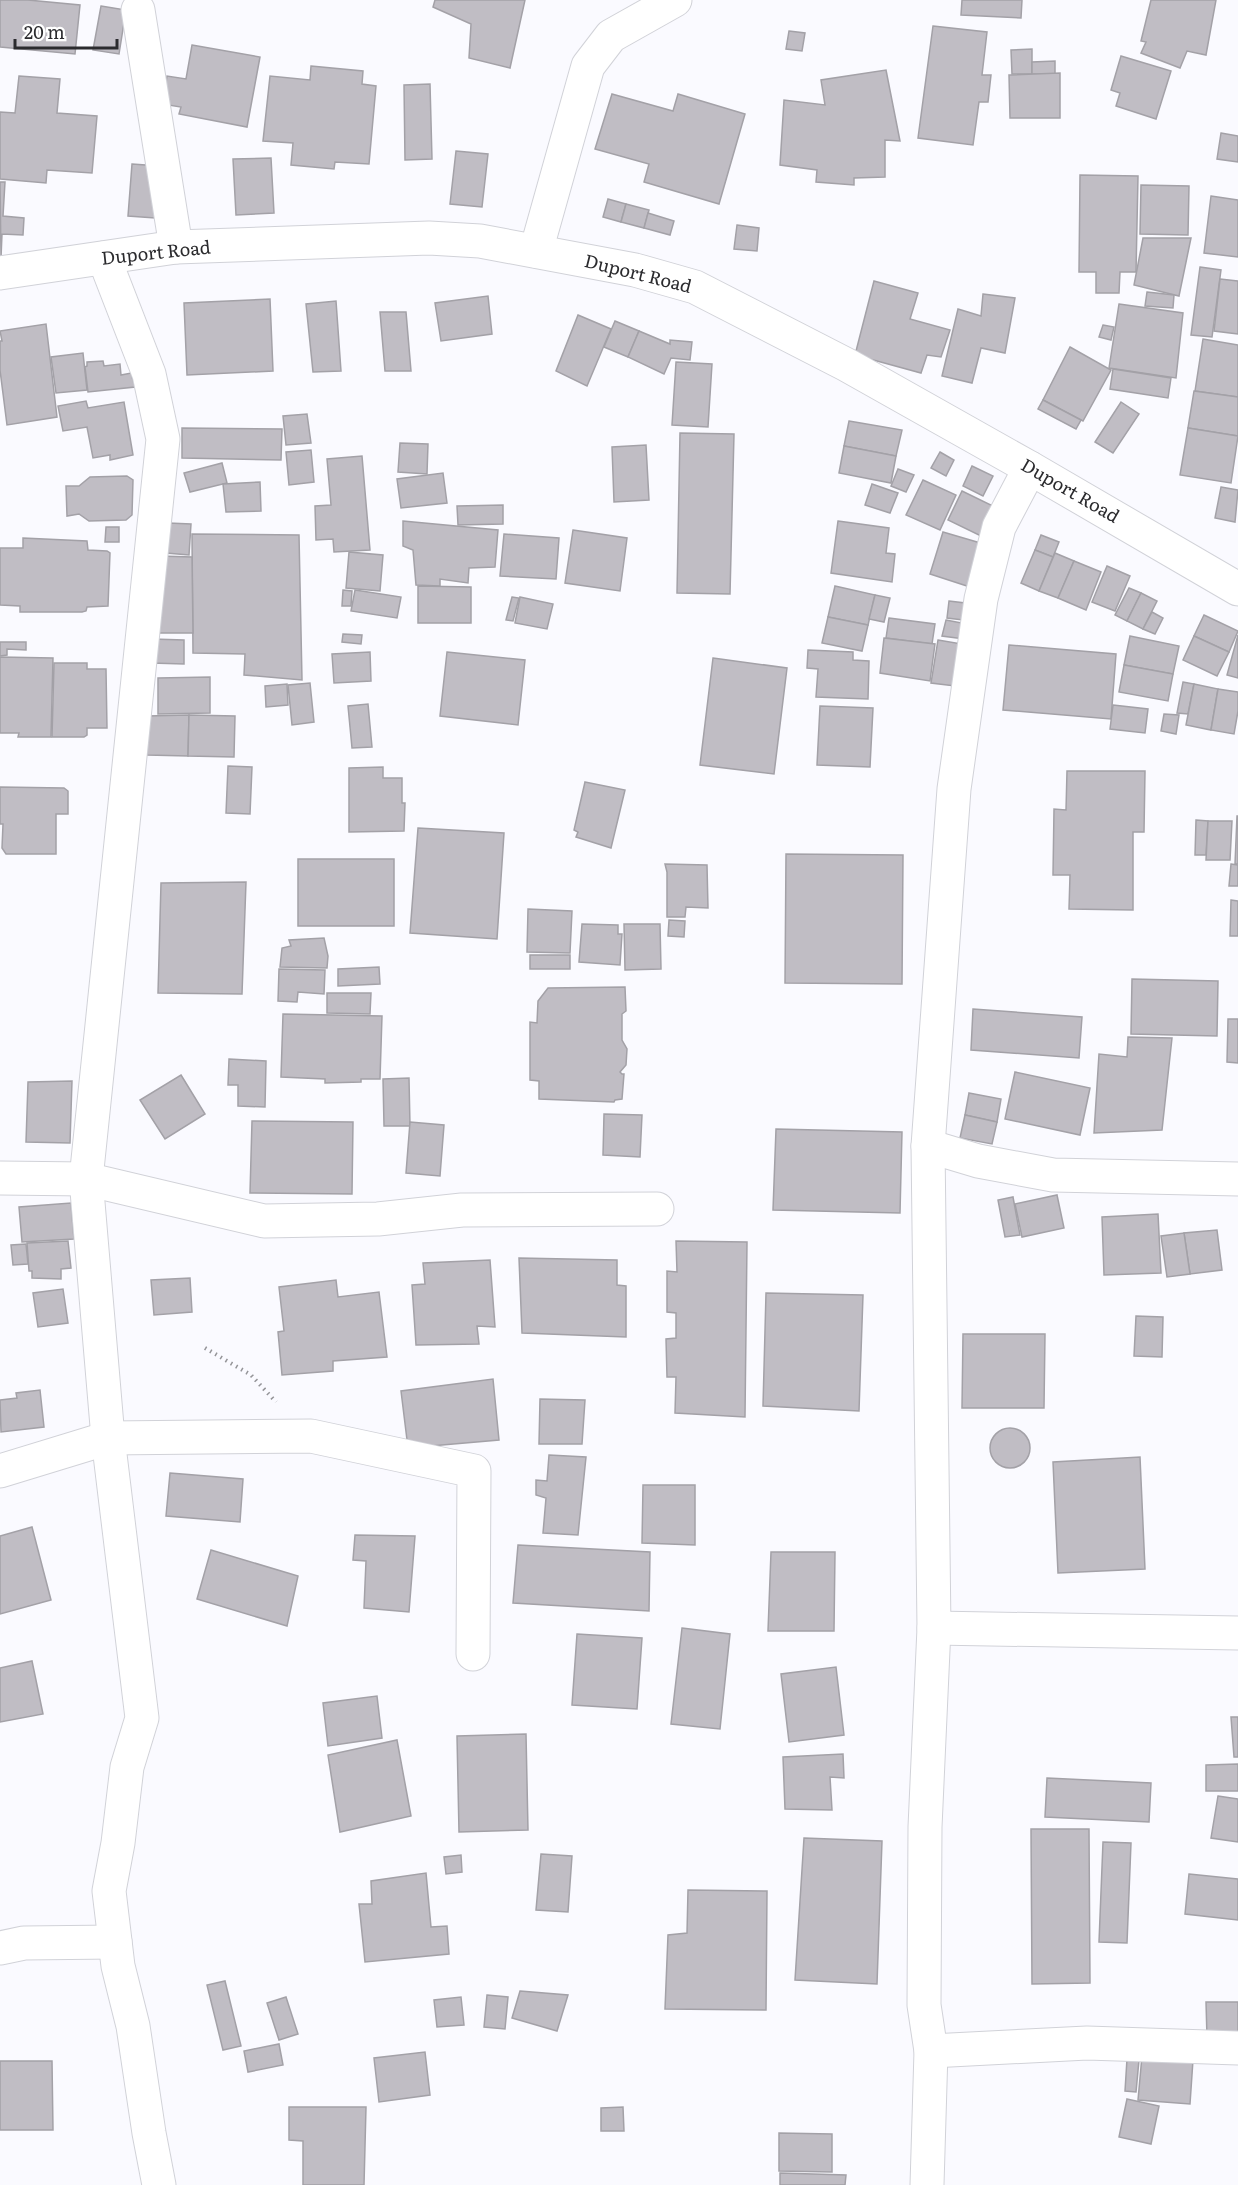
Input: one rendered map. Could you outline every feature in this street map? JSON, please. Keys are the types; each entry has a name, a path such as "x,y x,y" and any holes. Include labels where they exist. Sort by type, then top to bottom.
{"street":[{"path":"536,251 588,66 611,36 675,0"},
{"path":"138,10 176,248"},
{"name":"Duport Road","path":"0,273 176,248 429,238 480,240 635,270 695,287 847,365 1238,588"},
{"path":"104,258 149,374 163,439 86,1179 108,1438 142,1718 127,1767 118,1843 109,1891 118,1966 133,2026 159,2185"},
{"path":"927,2185 931,2051 924,2006 925,1827 934,1628 928,1146 954,789 981,599 999,527 1030,468"},
{"path":"928,1146 978,1161 1053,1175 1238,1179"},
{"path":"0,1178 86,1179 264,1221 378,1219 462,1210 657,1209"},
{"path":"0,1471 108,1438 310,1436 474,1472 473,1654"},
{"path":"934,1628 1238,1633"},
{"path":"0,1948 24,1943 115,1942"},
{"path":"931,2051 1088,2043 1238,2048"}],"path":[{"path":"205,1347 252,1375 295,1423 310,1436"}],"building":[{"path":"0,0 80,5 75,54 0,47"},
{"path":"435,0 525,0 510,68 469,58 471,24 433,7"},
{"path":"962,0 1022,0 1021,18 961,15"},
{"path":"1151,0 1216,0 1206,55 1187,51 1180,68 1141,53 1146,42 1141,41"},
{"path":"101,6 126,10 119,54 93,50"},
{"path":"933,26 987,32 982,75 991,75 988,102 979,102 973,145 918,138"},
{"path":"789,31 805,33 802,51 786,49"},
{"path":"192,45 260,57 247,127 179,114 181,107 162,104 167,76 186,79"},
{"path":"1032,49 1032,74 1012,74 1011,50"},
{"path":"1121,56 1171,71 1156,119 1116,106 1120,93 1111,90"},
{"path":"1055,61 1055,74 1032,74 1032,62"},
{"path":"311,66 363,71 362,84 376,86 369,164 335,162 334,169 291,165 293,143 263,141 270,76 310,80"},
{"path":"886,70 900,141 885,140 885,177 854,178 854,185 816,182 817,170 780,165 784,100 825,105 821,80"},
{"path":"1060,73 1060,118 1010,118 1009,75"},
{"path":"19,76 60,79 57,113 97,116 92,173 47,170 46,183 0,179 0,112 15,113"},
{"path":"430,84 432,159 405,160 404,85"},
{"path":"612,94 673,111 678,94 745,114 719,204 644,182 649,164 595,149"},
{"path":"1221,133 1238,136 1238,162 1217,159"},
{"path":"456,151 488,154 482,207 450,204"},
{"path":"271,158 274,213 236,215 233,159"},
{"path":"132,164 159,166 155,218 128,216"},
{"path":"1080,175 1138,176 1136,272 1120,272 1119,293 1096,293 1096,272 1079,272"},
{"path":"0,182 5,182 3,216 24,218 23,235 2,234 1,258"},
{"path":"1141,185 1189,186 1188,235 1140,234"},
{"path":"1211,196 1238,200 1238,257 1204,253"},
{"path":"608,199 626,204 621,222 603,217"},
{"path":"626,204 649,210 644,228 621,222"},
{"path":"648,213 674,221 670,235 644,228"},
{"path":"737,225 759,228 757,251 734,249"},
{"path":"1143,238 1191,238 1179,296 1134,285"},
{"path":"1200,267 1221,270 1212,337 1191,335"},
{"path":"1220,279 1238,281 1238,334 1214,331"},
{"path":"874,281 918,293 910,319 950,330 941,357 927,355 921,373 855,355"},
{"path":"1147,292 1174,295 1173,308 1145,306"},
{"path":"983,294 1015,298 1005,353 981,348 972,383 942,376 958,309 981,316"},
{"path":"488,296 492,334 441,341 435,303"},
{"path":"270,299 273,371 187,375 184,303"},
{"path":"336,301 341,371 313,372 306,304"},
{"path":"1119,304 1183,313 1176,378 1109,368"},
{"path":"380,312 406,312 411,371 385,371"},
{"path":"578,315 611,329 587,386 556,371"},
{"path":"615,321 639,331 628,357 604,347"},
{"path":"46,324 57,417 7,425 0,370 0,341 2,341 0,331"},
{"path":"1103,325 1114,327 1111,340 1099,337"},
{"path":"639,331 670,344 670,340 692,342 690,360 671,358 664,374 628,357"},
{"path":"1203,339 1238,345 1238,397 1195,391"},
{"path":"1070,347 1111,370 1083,421 1043,400"},
{"path":"83,353 87,390 56,393 51,357"},
{"path":"103,361 104,366 120,364 121,375 131,373 135,387 88,392 85,367 87,362"},
{"path":"676,362 712,364 708,427 672,425"},
{"path":"1113,369 1171,378 1168,398 1110,389"},
{"path":"1194,391 1238,397 1238,436 1188,428"},
{"path":"1043,400 1081,420 1076,429 1038,409"},
{"path":"86,401 88,408 124,402 133,455 110,460 110,455 93,458 87,427 63,431 58,406"},
{"path":"1121,402 1139,414 1113,453 1095,442"},
{"path":"307,414 311,443 286,445 283,416"},
{"path":"849,421 902,430 896,456 844,446"},
{"path":"182,428 282,429 281,460 182,458"},
{"path":"1188,428 1238,436 1231,483 1180,475"},
{"path":"680,433 734,434 730,594 677,593"},
{"path":"400,443 428,444 427,474 398,472"},
{"path":"646,445 649,500 614,502 612,447"},
{"path":"844,446 896,456 891,483 839,473"},
{"path":"311,450 314,482 289,485 286,452"},
{"path":"940,452 954,460 946,476 931,468"},
{"path":"362,456 370,550 334,552 333,539 316,540 315,506 331,505 327,459"},
{"path":"222,463 227,483 190,492 184,473"},
{"path":"972,466 993,476 983,496 963,486"},
{"path":"898,469 914,475 906,492 891,486"},
{"path":"443,473 447,503 401,508 397,479"},
{"path":"127,476 133,480 132,515 126,520 89,521 79,514 67,516 66,486 79,486 90,477"},
{"path":"923,480 956,495 940,530 906,515"},
{"path":"260,482 261,511 226,512 223,484"},
{"path":"872,484 898,493 890,513 865,505"},
{"path":"1221,487 1238,490 1235,522 1215,518"},
{"path":"962,491 995,507 981,536 948,520"},
{"path":"503,505 503,524 458,525 457,506"},
{"path":"403,521 498,530 495,567 469,568 468,583 440,579 440,586 416,585 413,550 403,546"},
{"path":"838,521 889,528 886,553 895,554 892,582 831,573"},
{"path":"168,523 191,524 189,555 166,553"},
{"path":"106,527 119,527 119,542 105,542"},
{"path":"573,530 627,538 620,591 565,583"},
{"path":"943,532 984,544 970,587 930,574"},
{"path":"192,534 299,535 302,680 244,675 245,654 193,653"},
{"path":"504,534 559,538 556,579 500,576"},
{"path":"1041,535 1059,542 1053,557 1035,550"},
{"path":"23,538 87,541 88,550 110,553 108,606 87,607 86,611 82,612 20,612 20,606 0,605 0,548 23,548"},
{"path":"1035,550 1053,557 1039,591 1021,583"},
{"path":"349,552 383,555 380,591 346,588"},
{"path":"1055,553 1074,561 1058,598 1039,591"},
{"path":"159,556 192,557 193,633 159,633"},
{"path":"1074,561 1101,572 1086,610 1058,598"},
{"path":"1107,566 1130,576 1115,611 1092,602"},
{"path":"418,586 471,587 471,623 418,623"},
{"path":"835,586 875,595 868,625 828,617"},
{"path":"1129,588 1141,593 1127,621 1115,615"},
{"path":"343,590 352,591 351,606 342,606"},
{"path":"355,590 401,597 397,618 351,611"},
{"path":"1141,593 1157,601 1143,629 1127,621"},
{"path":"875,595 890,598 884,622 869,619"},
{"path":"512,597 519,598 513,621 506,620"},
{"path":"520,597 553,604 547,629 515,623"},
{"path":"949,601 965,603 963,620 947,618"},
{"path":"1152,612 1163,618 1155,634 1143,629"},
{"path":"1204,615 1238,631 1229,652 1194,636"},
{"path":"828,617 868,625 862,651 822,643"},
{"path":"889,618 935,624 932,644 886,638"},
{"path":"946,620 967,624 964,639 942,636"},
{"path":"343,634 362,635 361,644 342,642"},
{"path":"1238,635 1238,678 1227,675"},
{"path":"1130,636 1179,646 1173,674 1124,665"},
{"path":"1194,636 1229,652 1217,676 1183,660"},
{"path":"884,638 935,644 930,681 880,673"},
{"path":"152,639 184,640 184,664 151,663"},
{"path":"938,640 962,644 955,686 931,683"},
{"path":"0,642 26,642 26,650 7,649 7,655 0,656"},
{"path":"1009,645 1116,654 1111,719 1003,710"},
{"path":"808,650 853,652 853,660 869,661 868,699 816,697 818,669 807,668"},
{"path":"370,652 371,681 334,683 332,654"},
{"path":"447,652 525,660 518,725 440,716"},
{"path":"0,657 53,658 51,737 18,737 19,733 0,733"},
{"path":"713,658 787,668 774,774 700,765"},
{"path":"54,663 87,663 87,669 106,669 107,728 87,728 87,735 84,737 52,737"},
{"path":"1124,665 1173,674 1168,701 1119,692"},
{"path":"210,677 210,713 158,714 158,678"},
{"path":"1183,682 1194,684 1188,714 1177,713"},
{"path":"310,683 314,722 292,725 288,685"},
{"path":"287,684 288,705 266,707 265,686"},
{"path":"1194,684 1218,689 1211,730 1186,725"},
{"path":"1218,689 1238,692 1238,711 1234,734 1211,730"},
{"path":"368,704 372,747 352,748 348,706"},
{"path":"1113,705 1148,709 1145,733 1110,729"},
{"path":"820,706 873,708 870,767 817,765"},
{"path":"1164,714 1179,715 1176,734 1161,731"},
{"path":"189,715 188,756 147,755 147,716"},
{"path":"189,715 235,716 234,757 188,756"},
{"path":"228,766 252,767 250,814 226,813"},
{"path":"383,767 383,778 402,778 402,803 405,803 404,831 349,832 349,768"},
{"path":"1067,771 1145,771 1144,832 1133,832 1133,910 1069,909 1070,875 1053,875 1054,809 1066,810"},
{"path":"585,782 625,790 611,848 576,837 578,832 574,830"},
{"path":"0,787 64,788 68,791 68,814 56,814 56,854 6,854 2,848"},
{"path":"1237,816 1238,864 1235,864"},
{"path":"1196,820 1208,821 1206,855 1195,855"},
{"path":"1208,821 1232,821 1230,860 1206,860"},
{"path":"418,828 504,833 497,939 410,933"},
{"path":"786,854 903,855 902,984 785,983"},
{"path":"298,859 394,859 394,926 298,926"},
{"path":"665,864 707,865 708,908 686,907 685,917 667,917"},
{"path":"1231,864 1238,865 1238,886 1229,886"},
{"path":"246,882 242,994 158,993 161,883"},
{"path":"1231,900 1238,901 1238,936 1230,936"},
{"path":"528,909 572,911 570,953 527,952"},
{"path":"669,920 685,921 684,937 668,936"},
{"path":"582,924 618,925 618,934 622,934 620,965 579,962"},
{"path":"624,924 660,924 661,969 625,970"},
{"path":"324,938 328,956 327,968 280,967 282,948 291,946 289,940"},
{"path":"530,955 570,955 570,969 530,969"},
{"path":"379,967 380,984 338,986 338,969"},
{"path":"279,969 325,970 324,994 298,992 297,1002 278,1001"},
{"path":"1132,979 1218,981 1217,1036 1131,1034"},
{"path":"625,987 626,1011 622,1014 622,1040 627,1049 626,1065 620,1072 624,1074 622,1099 614,1102 539,1099 539,1081 530,1080 530,1022 537,1023 538,1001 548,988"},
{"path":"327,993 371,993 370,1014 327,1013"},
{"path":"973,1009 1082,1017 1079,1058 971,1050"},
{"path":"283,1014 382,1016 380,1079 325,1083 325,1079 281,1077"},
{"path":"1228,1019 1238,1019 1238,1063 1227,1062"},
{"path":"1128,1037 1172,1038 1162,1130 1094,1133 1099,1054 1127,1057"},
{"path":"229,1059 266,1061 265,1107 238,1106 238,1085 228,1085"},
{"path":"1015,1072 1090,1088 1080,1135 1005,1119"},
{"path":"181,1075 205,1114 165,1139 140,1100"},
{"path":"409,1078 410,1126 384,1126 383,1079"},
{"path":"72,1081 70,1143 26,1142 28,1082"},
{"path":"969,1093 1001,1099 997,1122 965,1115"},
{"path":"604,1114 642,1115 640,1157 603,1155"},
{"path":"965,1115 997,1122 992,1144 960,1138"},
{"path":"252,1121 353,1122 352,1194 250,1193"},
{"path":"410,1122 444,1125 440,1176 406,1173"},
{"path":"776,1129 902,1132 900,1213 773,1210"},
{"path":"1057,1195 1064,1228 1022,1237 1015,1204"},
{"path":"1013,1197 1020,1235 1005,1237 998,1200"},
{"path":"71,1203 74,1239 22,1242 19,1207"},
{"path":"1158,1214 1161,1273 1104,1275 1102,1217"},
{"path":"1217,1230 1222,1270 1190,1274 1184,1233"},
{"path":"1184,1233 1190,1274 1167,1277 1161,1236"},
{"path":"68,1241 71,1268 61,1269 61,1279 32,1278 32,1271 29,1271 27,1243"},
{"path":"676,1241 747,1242 745,1417 675,1413 676,1377 667,1377 666,1339 676,1338 676,1313 667,1312 667,1271 677,1272"},
{"path":"26,1244 28,1264 13,1265 11,1245"},
{"path":"519,1258 617,1260 617,1285 626,1286 626,1337 522,1333"},
{"path":"490,1260 495,1327 477,1326 479,1344 416,1345 412,1285 425,1284 423,1263"},
{"path":"190,1278 192,1312 154,1315 151,1280"},
{"path":"336,1280 338,1297 379,1292 387,1357 333,1361 333,1371 282,1375 278,1332 284,1331 279,1287"},
{"path":"63,1289 68,1323 38,1327 33,1293"},
{"path":"766,1293 863,1295 859,1411 763,1406"},
{"path":"1136,1316 1163,1317 1162,1357 1134,1356"},
{"path":"963,1334 1045,1334 1044,1408 962,1408"},
{"path":"493,1379 499,1440 408,1448 401,1391"},
{"path":"40,1390 44,1427 1,1432 0,1400 17,1398 16,1393"},
{"path":"540,1399 585,1400 582,1444 539,1444"},
{"path":"1010,1428 1024,1434 1030,1448 1024,1462 1010,1468 996,1462 990,1448 996,1434"},
{"path":"549,1455 586,1457 578,1535 543,1533 546,1498 536,1495 536,1480 547,1481"},
{"path":"1140,1457 1145,1569 1058,1573 1053,1462"},
{"path":"170,1473 243,1479 240,1522 166,1516"},
{"path":"643,1485 695,1485 695,1545 642,1543"},
{"path":"32,1527 51,1600 0,1614 0,1536"},
{"path":"355,1535 415,1536 409,1612 364,1608 366,1561 353,1560"},
{"path":"518,1545 650,1552 649,1611 513,1603"},
{"path":"211,1550 298,1576 287,1626 197,1599"},
{"path":"771,1552 835,1552 834,1631 768,1631"},
{"path":"682,1628 730,1634 720,1729 671,1724"},
{"path":"577,1634 642,1638 637,1709 572,1705"},
{"path":"32,1661 43,1714 0,1722 0,1668"},
{"path":"836,1667 844,1735 789,1742 781,1674"},
{"path":"377,1696 382,1738 328,1746 323,1703"},
{"path":"1231,1717 1238,1717 1238,1757 1234,1757"},
{"path":"526,1734 528,1830 459,1832 457,1736"},
{"path":"397,1740 411,1816 340,1832 328,1755"},
{"path":"843,1754 844,1778 830,1777 832,1810 785,1809 783,1757"},
{"path":"1238,1764 1238,1791 1206,1791 1206,1765"},
{"path":"1047,1778 1151,1783 1149,1822 1045,1817"},
{"path":"1218,1796 1238,1799 1238,1842 1211,1838"},
{"path":"1031,1829 1089,1829 1090,1983 1032,1984"},
{"path":"804,1838 882,1841 877,1984 795,1980"},
{"path":"1103,1842 1131,1843 1127,1943 1099,1942"},
{"path":"541,1854 572,1856 568,1912 536,1910"},
{"path":"461,1855 462,1872 446,1874 444,1857"},
{"path":"426,1873 431,1927 447,1926 449,1954 365,1962 359,1904 372,1904 371,1881"},
{"path":"1189,1874 1238,1879 1238,1920 1185,1914"},
{"path":"688,1890 767,1891 766,2010 665,2009 668,1935 687,1933"},
{"path":"225,1981 241,2046 223,2050 207,1985"},
{"path":"520,1991 568,1995 557,2031 512,2018"},
{"path":"487,1995 508,1997 505,2029 484,2027"},
{"path":"286,1997 298,2034 279,2040 267,2003"},
{"path":"461,1997 464,2025 437,2027 434,2000"},
{"path":"1206,2002 1238,2002 1238,2037 1207,2037"},
{"path":"279,2044 283,2065 248,2072 244,2051"},
{"path":"425,2052 430,2095 379,2102 374,2058"},
{"path":"1142,2056 1193,2060 1190,2104 1138,2100"},
{"path":"1127,2059 1139,2060 1136,2092 1125,2091"},
{"path":"0,2061 52,2061 53,2130 0,2130"},
{"path":"1127,2099 1159,2106 1151,2144 1119,2137"},
{"path":"289,2107 366,2107 364,2185 303,2185 303,2141 289,2140"},
{"path":"623,2107 624,2131 601,2131 601,2108"},
{"path":"779,2133 832,2134 832,2172 779,2171"},
{"path":"780,2173 846,2175 845,2185 780,2185"}]}
